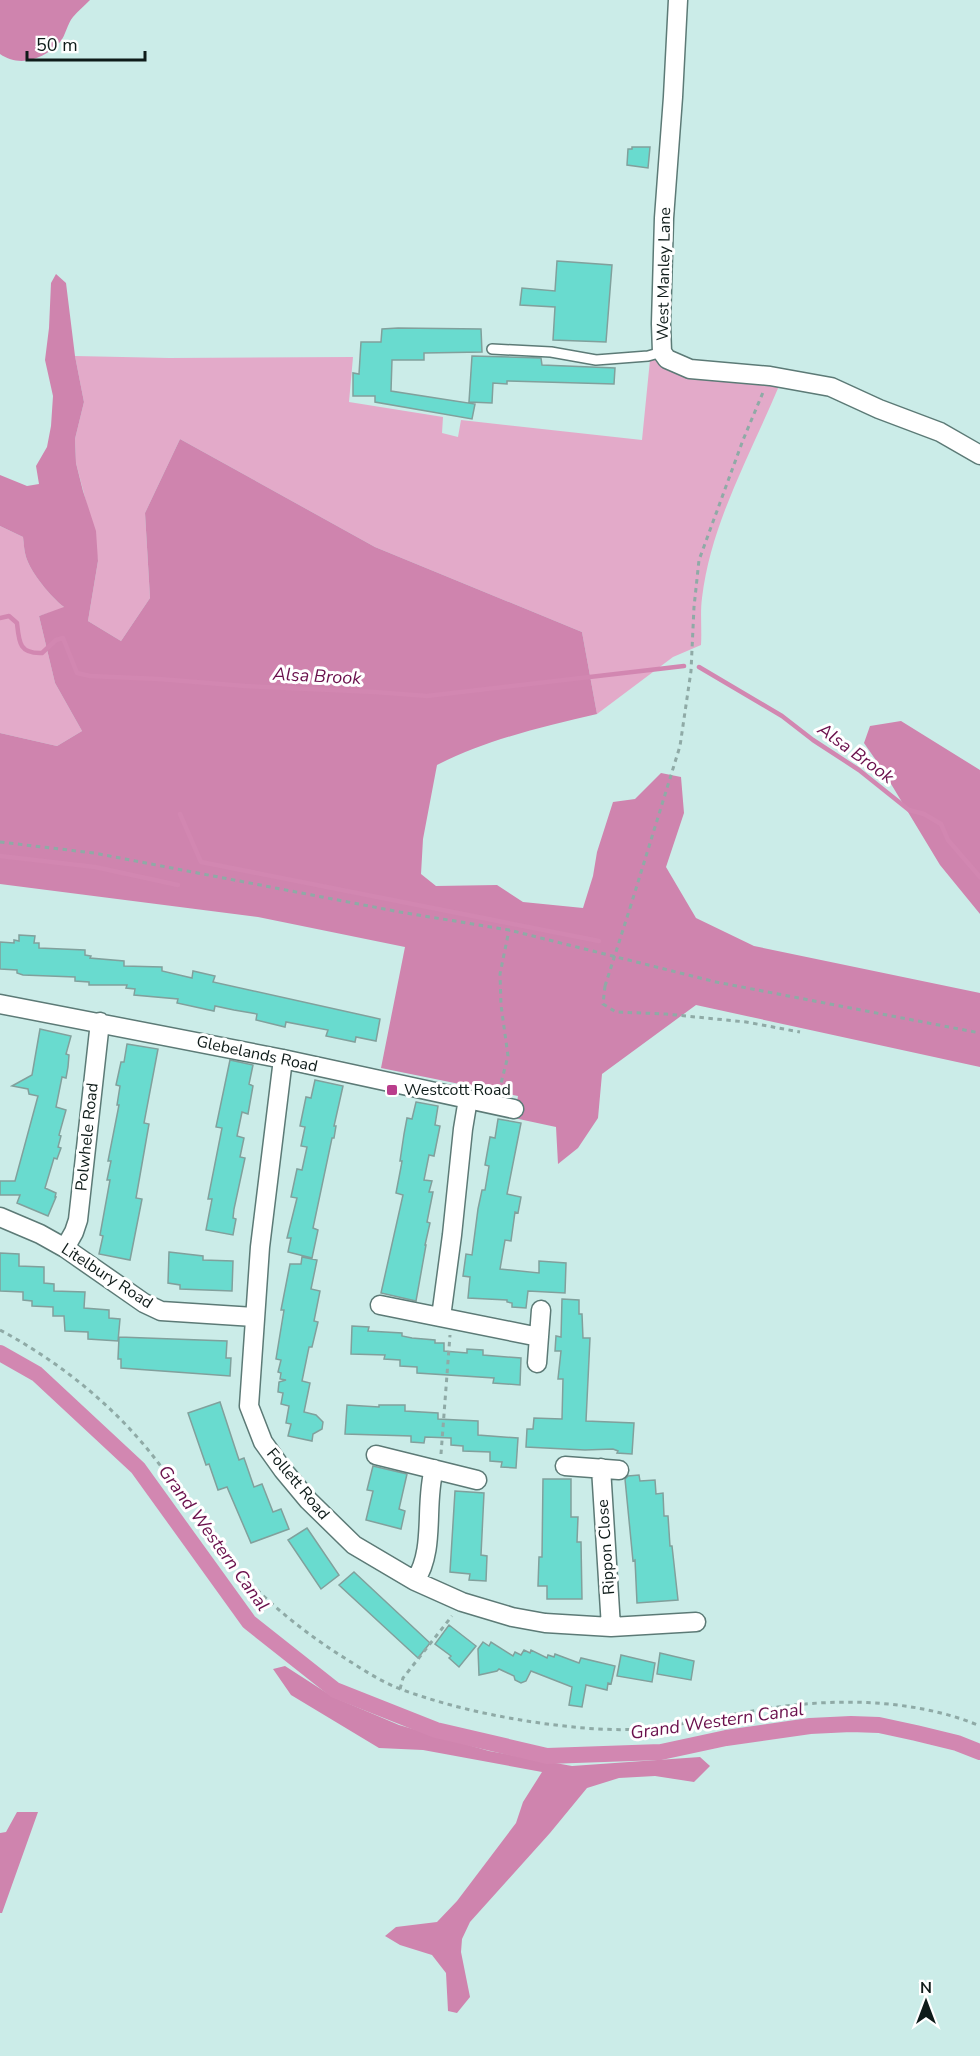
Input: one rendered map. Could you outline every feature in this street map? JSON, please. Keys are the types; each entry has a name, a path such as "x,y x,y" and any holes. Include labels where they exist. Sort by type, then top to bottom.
{"street":[{"name":"West Manley Lane","path":"678,0 664,218 662,352 667,359 690,369 770,376 831,387 879,409 940,432 980,455"},
{"name":"Glebelands Road","path":"0,1004 283,1059 514,1109"},
{"name":"Polwhele Road","path":"64,1248 74,1233 78,1220 100,1022"},
{"name":"Follett Road","path":"283,1059 260,1246 249,1406 263,1442 308,1500 354,1545 415,1581 462,1602 512,1617 545,1623 611,1627 696,1622"},
{"path":"446,1318 468,1099"},
{"name":"Litelbury Road","path":"0,1218 40,1234 144,1303 161,1311 254,1317"},
{"path":"380,1305 539,1337"},
{"path":"537,1363 541,1310"},
{"path":"376,1455 477,1480"},
{"path":"566,1466 619,1470"},
{"name":"Rippon Close","path":"601,1468 611,1627"},
{"path":"415,1581 423,1565 430,1482 437,1470"}],"lane":[{"path":"492,349 551,352 596,360 648,356 662,352"}],"path":[{"path":"770,376 743,440 699,560 691,671 681,746 605,986 603,1004 616,1011 746,1022 801,1032"},
{"path":"0,842 94,853 400,912 509,930 716,982 980,1033"},
{"path":"495,1105 508,1056 501,1005 500,974 509,930"},
{"path":"437,1470 446,1318"},
{"path":"399,1689 403,1678 462,1602"}],"shaded area":[{"path":"0,0 90,0 73,17 62,39 54,48 39,57 24,61 0,54"},
{"path":"56,274 66,283 75,356 84,402 75,439 76,463 96,531 98,561 88,621 121,641 150,598 145,513 180,439 375,547 582,632 597,714 496,741 437,765 423,839 421,874 436,886 497,885 523,902 583,908 613,802 635,799 661,773 681,777 684,813 666,867 696,918 754,946 980,993 980,1067 696,1005 602,1074 598,1118 578,1148 558,1164 556,1127 514,1118 518,1096 381,1068 405,947 258,917 0,884 0,733 57,746 82,731 55,683 39,616 64,607 32,570 25,555 23,537 0,526 0,475 27,486 39,484 36,466 47,447 51,426 53,396 45,360 51,283"},
{"path":"75,356 353,357 349,402 443,417 442,433 458,437 461,420 642,440 650,360 661,359 779,386 733,490 714,543 702,598 701,645 673,657 597,714 582,632 375,547 180,439 145,513 150,598 121,641 88,621 98,561 76,463 75,439 84,402"},
{"path":"0,526 23,537 25,555 32,570 65,608 39,616 55,683 82,731 57,746 0,733"},
{"path":"901,721 980,770 980,914 940,865 864,743 870,726"},
{"path":"285,1666 333,1697 399,1725 489,1751 572,1766 700,1757 710,1766 694,1782 655,1776 619,1778 587,1788 470,1922 462,1939 461,1952 470,1997 457,2013 448,2011 446,1973 432,1955 400,1945 385,1936 396,1927 437,1922 457,1901 516,1823 523,1802 542,1772 423,1750 379,1748 291,1695 273,1669"},
{"path":"17,1812 38,1812 2,1913 0,1913 0,1833 6,1832"}],"building":[{"path":"650,147 648,168 627,165 628,149"},
{"path":"557,261 612,265 606,342 553,340 555,307 520,305 522,288 555,291"},
{"path":"382,329 481,329 482,352 424,353 424,360 392,360 391,391 475,404 472,419 375,402 375,396 353,396 353,373 359,374 361,342 381,342"},
{"path":"472,356 541,358 542,365 615,368 614,384 507,381 507,384 493,383 492,403 469,402"},
{"path":"19,935 35,936 34,943 39,943 39,948 85,950 85,955 91,956 90,958 124,961 124,966 162,967 162,971 192,978 193,971 215,976 213,982 380,1019 376,1041 356,1037 355,1042 326,1036 328,1030 286,1022 285,1027 256,1020 257,1014 215,1006 214,1011 177,1003 178,999 134,995 135,989 126,988 127,985 89,985 89,982 75,981 75,977 23,975 17,973 17,970 0,969 0,942 14,943 14,940 19,941"},
{"path":"40,1029 71,1036 66,1054 69,1055 66,1078 62,1077 56,1107 66,1110 59,1135 61,1136 58,1147 61,1148 57,1159 54,1158 45,1188 56,1193 48,1216 17,1203 20,1195 0,1195 0,1181 15,1181 38,1096 29,1094 28,1089 12,1086 32,1075"},
{"path":"127,1044 158,1049 144,1123 149,1124 136,1198 142,1199 130,1260 99,1254 103,1236 100,1235 110,1180 107,1180 111,1161 108,1161 119,1105 117,1105 120,1086 116,1085"},
{"path":"230,1060 253,1065 249,1084 253,1086 248,1114 242,1112 237,1136 244,1138 240,1157 245,1158 234,1209 233,1218 236,1219 233,1235 206,1230 212,1199 208,1199 222,1128 216,1127"},
{"path":"315,1080 343,1086 334,1126 336,1126 334,1138 332,1138 313,1228 318,1230 312,1258 288,1252 291,1238 287,1238 297,1198 291,1197 297,1169 302,1170 307,1147 301,1146 305,1127 300,1126 306,1097 311,1098"},
{"path":"416,1102 438,1106 435,1125 440,1126 434,1156 429,1155 424,1180 432,1181 429,1192 433,1192 427,1222 430,1223 416,1301 381,1293 403,1195 396,1193 404,1134 407,1118 412,1119"},
{"path":"498,1119 521,1123 507,1194 521,1197 518,1213 515,1212 511,1241 505,1240 500,1269 539,1273 539,1261 566,1263 565,1293 528,1291 526,1308 512,1307 512,1303 507,1300 468,1298 470,1277 463,1276 466,1254 472,1255 478,1209 482,1190 485,1190 489,1166 485,1165 490,1137 495,1138"},
{"path":"169,1252 203,1256 203,1260 233,1261 232,1291 180,1289 180,1285 168,1283"},
{"path":"0,1253 19,1254 19,1266 44,1267 44,1283 54,1284 54,1291 85,1292 84,1308 109,1310 109,1318 120,1319 118,1341 88,1339 88,1332 65,1331 64,1316 53,1316 53,1307 32,1306 32,1301 23,1300 23,1292 0,1291"},
{"path":"302,1257 317,1260 311,1289 320,1291 314,1321 318,1322 312,1347 309,1347 302,1381 310,1383 304,1412 316,1415 323,1422 322,1429 313,1434 312,1441 288,1436 291,1424 286,1423 289,1406 281,1404 283,1393 278,1392 279,1382 286,1380 280,1379 281,1373 278,1372 281,1360 276,1359 284,1310 281,1310 290,1264 301,1264"},
{"path":"562,1299 579,1300 583,1338 590,1338 586,1421 634,1423 632,1454 617,1453 618,1451 613,1449 526,1447 527,1429 533,1429 534,1418 562,1419 563,1379 558,1379 561,1351 555,1351 556,1336 561,1337"},
{"path":"352,1326 369,1327 368,1331 402,1333 402,1336 435,1340 435,1343 444,1343 444,1351 467,1353 467,1349 483,1350 483,1355 521,1358 520,1385 493,1383 494,1378 417,1373 417,1367 400,1366 400,1360 384,1359 385,1355 351,1354"},
{"path":"119,1337 227,1341 226,1358 231,1358 230,1376 121,1368 121,1359 118,1359"},
{"path":"220,1402 239,1460 244,1458 254,1487 262,1484 273,1512 281,1509 289,1529 251,1543 227,1487 218,1490 209,1464 206,1465 188,1413"},
{"path":"347,1405 379,1407 379,1405 405,1405 405,1411 438,1413 438,1419 478,1421 478,1435 518,1438 516,1468 501,1467 502,1462 490,1461 490,1452 463,1451 463,1446 451,1445 451,1438 425,1437 424,1443 411,1442 411,1436 345,1434"},
{"path":"373,1466 407,1474 399,1509 405,1511 401,1529 366,1520 373,1491 367,1490"},
{"path":"639,1475 640,1481 655,1480 656,1494 663,1493 664,1516 668,1516 678,1600 637,1603 635,1560 633,1561 625,1479 628,1476"},
{"path":"543,1479 571,1479 571,1517 578,1517 577,1542 581,1542 582,1599 547,1599 547,1586 538,1586 539,1557 542,1557"},
{"path":"455,1491 484,1493 481,1555 487,1556 486,1581 469,1580 470,1574 450,1572"},
{"path":"307,1528 339,1575 321,1589 288,1540"},
{"path":"354,1572 430,1643 418,1658 339,1585"},
{"path":"449,1625 476,1646 459,1667 449,1658 451,1656 435,1644"},
{"path":"483,1642 489,1646 491,1642 513,1656 515,1652 521,1655 524,1650 530,1653 531,1650 547,1658 548,1655 554,1657 555,1654 579,1663 581,1658 615,1666 611,1684 608,1683 607,1690 586,1685 582,1707 569,1705 572,1687 531,1671 526,1681 521,1683 515,1680 514,1676 499,1669 479,1675 478,1649"},
{"path":"660,1653 694,1661 691,1680 657,1674"},
{"path":"621,1655 655,1663 652,1682 617,1676"}],"waterway":[{"name":"Alsa Brook","path":"0,618 9,616 17,623 22,646 34,653 42,653 56,640 63,638 77,673 90,676 427,696 684,666"},
{"name":"Alsa Brook","path":"699,667 782,716 813,740 859,770 909,810 924,814 941,824 948,840 980,877"},
{"path":"180,814 201,862 599,941"},
{"path":"0,856 95,867 178,885"},
{"name":"Grand Western Canal","path":"0,1353 37,1374 138,1468 249,1622 335,1690 436,1730 547,1756 661,1752 726,1738 810,1726 851,1724 879,1725 916,1733 957,1743 980,1752"}],"place":[{"name":"Westcott Road","path":"392,1090"}]}
